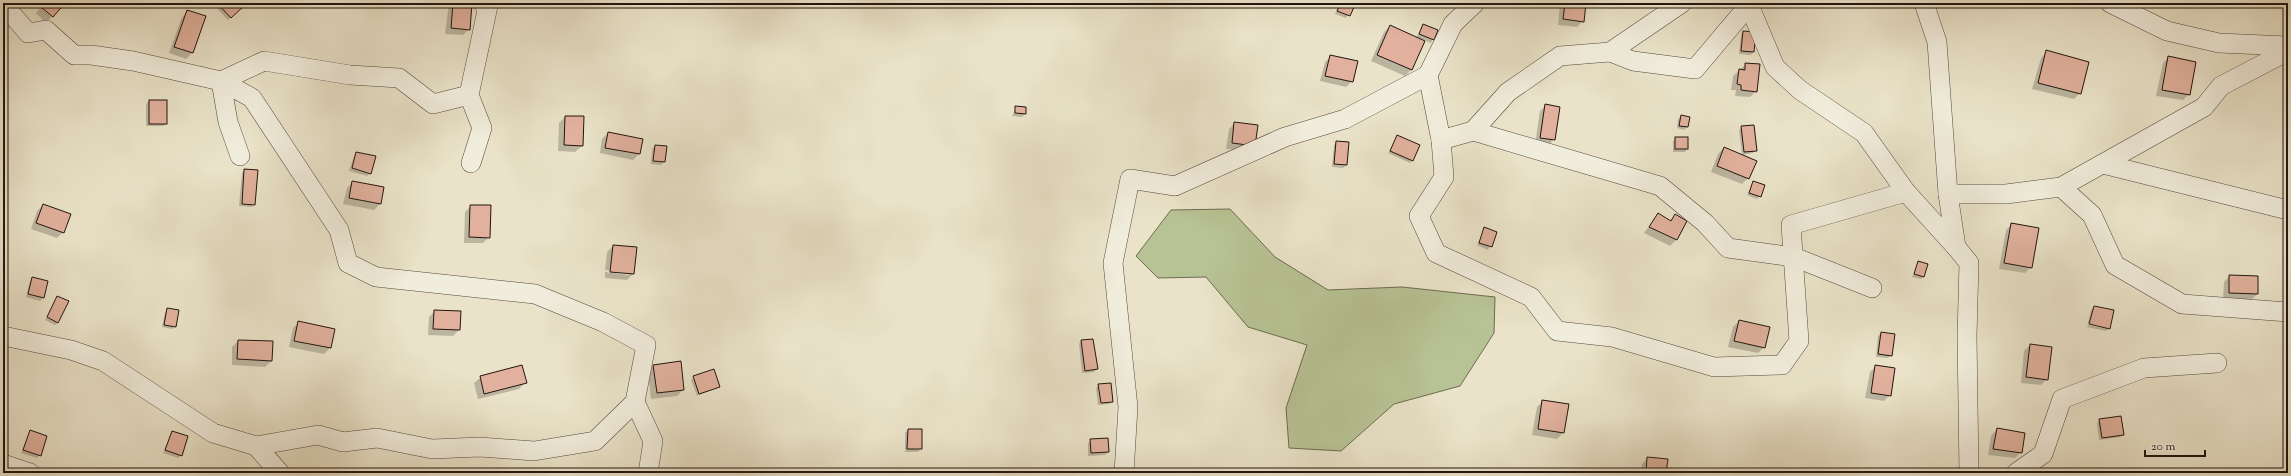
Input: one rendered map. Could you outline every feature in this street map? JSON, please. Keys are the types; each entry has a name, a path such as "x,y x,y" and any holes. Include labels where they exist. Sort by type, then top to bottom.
{"street":[{"path":"471,163 482,128 468,95 488,6 484,3"},
{"path":"1124,473 1128,407 1113,263 1130,179 1175,186 1285,137 1345,120 1428,75 1453,24 1475,3"},
{"path":"1610,52 1682,3"},
{"path":"1924,3 1937,42 1948,194 1956,247"},
{"path":"2110,3 2167,32 2219,43 2288,46"},
{"path":"3,4 28,33 46,30 74,55 92,55 133,61 222,81 252,98 340,230 348,263 376,277 534,294 604,322 646,345 635,402 595,441 534,451 480,447 432,449 377,438 343,442 318,435 256,446 213,433 103,361 71,350 3,336"},
{"path":"1473,131 1508,92 1560,56 1610,52 1633,61 1695,69 1750,4 1775,67 1800,90 1864,133 1906,192 1956,247 1968,263 1967,336 1969,473"},
{"path":"1948,194 2006,194 2061,187 2204,107 2221,86 2288,51"},
{"path":"222,81 264,61 350,75 399,78 433,104 468,95"},
{"path":"1428,75 1441,140 1444,177 1419,216 1436,253 1532,297 1557,331 1612,337 1714,366 1782,365 1799,341 1791,225 1906,192"},
{"path":"222,81 228,122 240,156"},
{"path":"1441,140 1473,131 1660,186 1705,223 1728,248 1794,257 1872,288"},
{"path":"2103,164 2288,210"},
{"path":"2061,187 2092,215 2114,265 2182,304 2288,312"},
{"path":"2016,473 2043,454 2062,399 2144,368 2217,363"},
{"path":"635,402 653,441 648,473"},
{"path":"256,446 280,473"},
{"path":"3,464 30,473"}],"green space":[{"path":"1230,209 1275,257 1328,290 1402,287 1495,297 1494,333 1460,386 1394,404 1341,451 1289,448 1286,408 1307,345 1248,327 1206,277 1158,278 1136,256 1171,210"}],"building":[{"path":"44,3 65,3 53,17 41,7"},
{"path":"217,3 241,3 244,6 231,18"},
{"path":"453,3 472,3 470,30 451,28"},
{"path":"1341,3 1355,5 1350,16 1337,11"},
{"path":"1565,3 1586,3 1584,22 1563,19"},
{"path":"187,10 206,16 193,53 174,47"},
{"path":"1423,24 1438,30 1434,40 1419,34"},
{"path":"1390,25 1425,41 1412,70 1377,55"},
{"path":"1743,31 1756,32 1754,52 1741,51"},
{"path":"2046,50 2089,62 2081,94 2038,83"},
{"path":"1330,55 1358,61 1353,82 1325,76"},
{"path":"2168,56 2196,62 2190,95 2162,90"},
{"path":"1745,63 1760,64 1757,92 1741,90 1741,85 1737,84 1739,69 1745,70"},
{"path":"149,100 167,100 167,124 149,124"},
{"path":"1545,104 1560,107 1555,140 1540,138"},
{"path":"1015,106 1026,107 1026,114 1015,113"},
{"path":"1681,115 1690,117 1688,127 1679,126"},
{"path":"565,116 584,116 583,146 564,145"},
{"path":"1234,122 1258,125 1255,146 1232,143"},
{"path":"1754,125 1757,151 1744,152 1741,126"},
{"path":"608,132 643,139 640,154 605,148"},
{"path":"1397,135 1420,145 1413,161 1390,151"},
{"path":"1675,137 1688,137 1688,149 1675,149"},
{"path":"1336,141 1349,142 1347,165 1334,164"},
{"path":"655,145 667,146 665,162 653,161"},
{"path":"1724,147 1757,161 1749,179 1717,166"},
{"path":"356,152 376,156 371,174 352,168"},
{"path":"244,169 258,170 255,205 242,204"},
{"path":"352,181 384,187 381,204 349,198"},
{"path":"1753,181 1765,185 1761,197 1749,193"},
{"path":"43,204 71,214 64,233 36,223"},
{"path":"470,205 491,205 490,238 469,237"},
{"path":"1658,213 1671,221 1675,214 1687,221 1677,240 1649,227"},
{"path":"2011,223 2039,228 2032,268 2004,263"},
{"path":"1484,227 1497,232 1492,247 1479,243"},
{"path":"613,245 637,247 634,274 610,272"},
{"path":"1918,261 1928,264 1924,277 1914,274"},
{"path":"2229,275 2258,276 2258,294 2229,293"},
{"path":"32,277 48,281 44,298 28,294"},
{"path":"57,296 69,301 58,323 47,317"},
{"path":"2094,306 2114,310 2110,329 2089,324"},
{"path":"167,308 179,310 176,327 164,325"},
{"path":"434,310 461,311 460,330 433,329"},
{"path":"1739,320 1770,327 1765,348 1734,341"},
{"path":"298,321 335,329 331,348 294,341"},
{"path":"1881,332 1895,334 1892,356 1878,354"},
{"path":"1093,339 1098,369 1085,371 1081,340"},
{"path":"238,340 273,341 272,361 237,359"},
{"path":"2030,344 2052,347 2048,380 2026,377"},
{"path":"681,361 684,390 657,393 653,365"},
{"path":"522,365 527,383 484,394 480,376"},
{"path":"1875,365 1895,368 1891,396 1871,393"},
{"path":"714,369 720,387 699,394 693,376"},
{"path":"1111,383 1113,402 1101,403 1098,384"},
{"path":"1542,400 1569,404 1564,433 1538,429"},
{"path":"2121,416 2124,435 2102,438 2099,419"},
{"path":"1997,428 2025,433 2022,453 1993,449"},
{"path":"908,429 922,429 922,449 907,449"},
{"path":"30,430 47,436 41,456 23,450"},
{"path":"172,431 188,436 182,456 165,450"},
{"path":"1108,438 1109,452 1091,453 1090,439"},
{"path":"1647,457 1668,459 1666,473 1646,473"}]}
